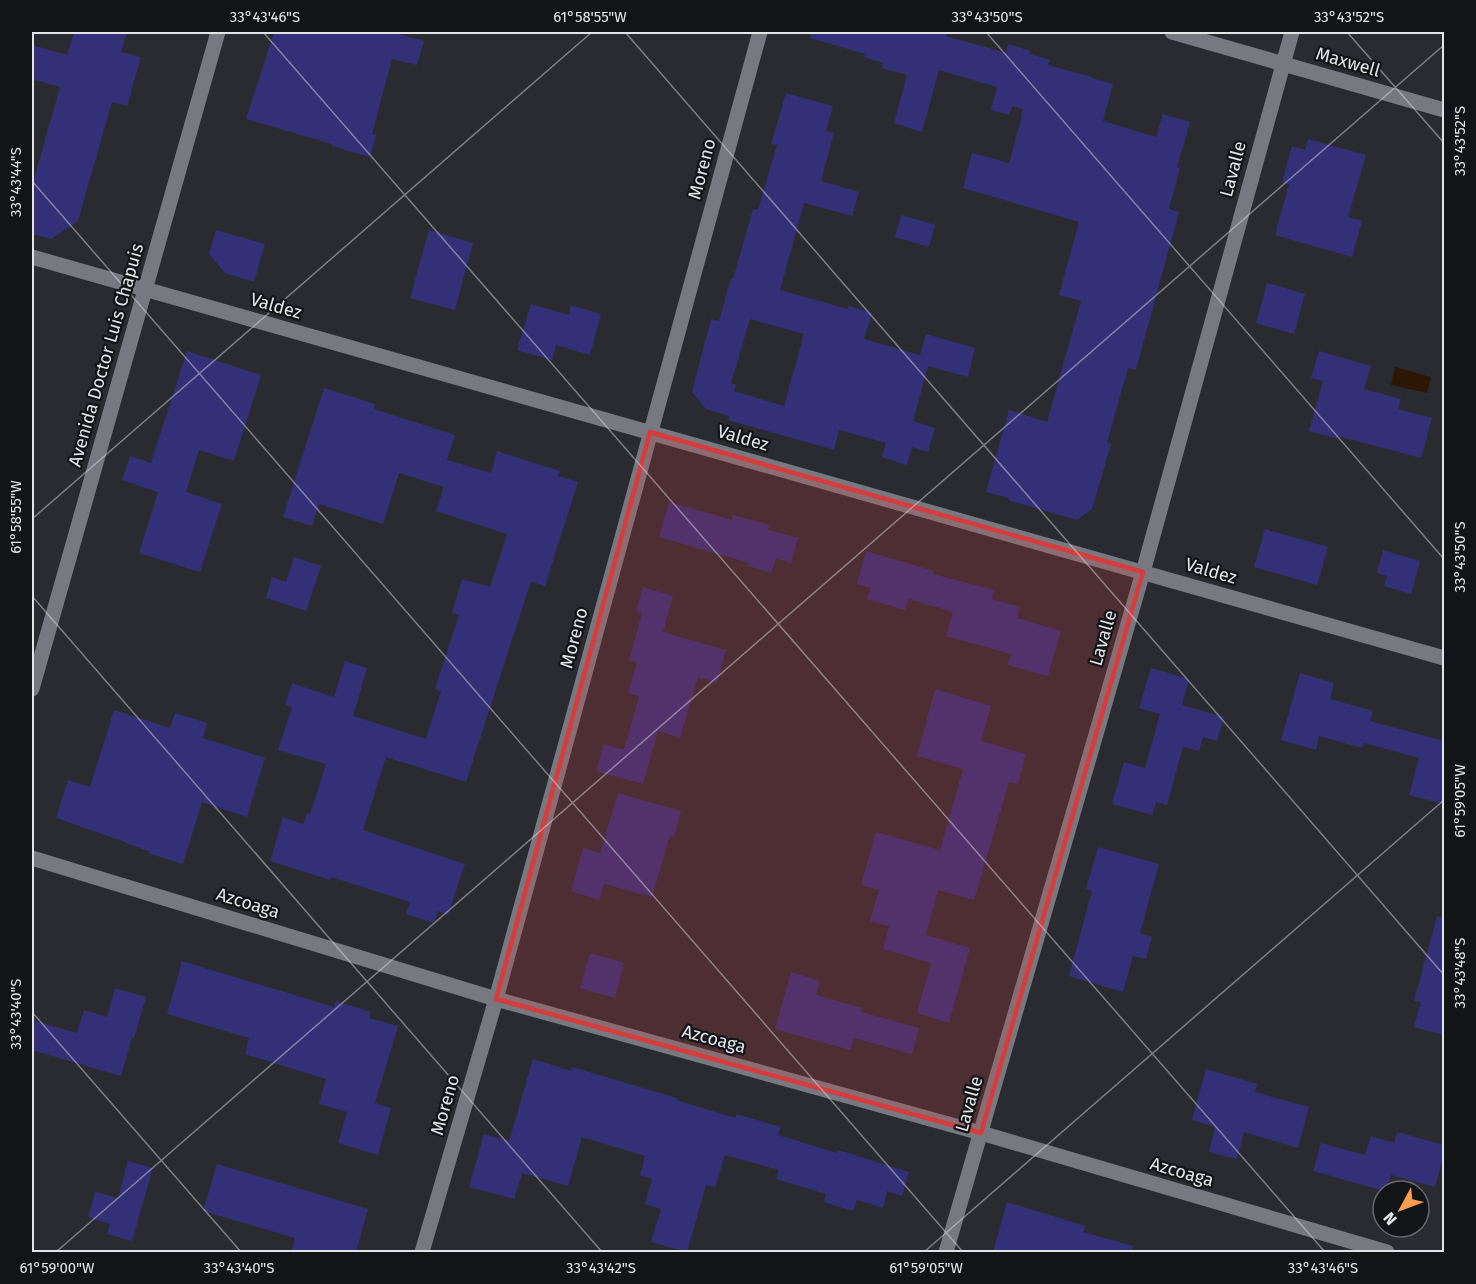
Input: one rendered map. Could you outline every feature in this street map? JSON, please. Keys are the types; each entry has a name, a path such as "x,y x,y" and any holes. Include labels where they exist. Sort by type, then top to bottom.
{"street":[{"name":"Avenida Doctor Luis Chapuis","path":"32,689 218,32"},
{"name":"Moreno","path":"422,1252 496,999 760,32"},
{"name":"Maxwell","path":"1172,32 1444,110"},
{"name":"Lavalle","path":"946,1252 1143,572 1292,32"},
{"name":"Valdez","path":"32,257 1444,658"},
{"name":"Azcoaga","path":"32,858 496,999 981,1133 1387,1252"}],"highlighted area":[{"path":"650,432 1143,572 981,1133 496,999"}],"shaded area":[{"path":"1395,367 1431,377 1427,393 1391,385"}],"building":[{"path":"74,32 127,32 121,52 141,57 127,106 112,102 78,221 51,239 32,234 32,186 60,87 32,79 32,45 67,55"},
{"path":"274,32 392,32 424,41 417,65 392,59 372,134 376,135 370,157 246,119"},
{"path":"811,32 947,32 946,36 1006,53 1008,44 1030,51 1029,54 1050,60 1048,65 1113,84 1103,121 1156,137 1163,114 1190,122 1177,167 1180,168 1169,209 1179,212 1136,370 1128,368 1107,443 1111,444 1092,509 1077,520 986,492 1009,410 1047,422 1081,301 1059,295 1079,222 963,188 972,153 1009,163 1023,109 1012,106 1009,115 991,110 997,87 939,70 922,132 894,123 907,75 882,68 883,63 864,57 865,54 810,38"},
{"path":"786,93 833,106 826,131 834,133 821,181 859,192 852,216 804,203 780,290 848,309 849,306 872,313 864,339 920,355 926,334 975,348 968,377 928,366 913,421 935,428 928,452 912,447 907,465 882,457 886,443 839,430 834,450 728,420 729,416 706,409 692,392 711,319 719,321 753,209 758,210 777,145 771,144","holes":["750,319 804,334 784,406 734,391 736,385 731,383"]},
{"path":"1308,139 1366,155 1348,217 1362,221 1352,257 1275,235 1289,184 1282,182 1292,146 1305,150"},
{"path":"901,215 935,225 929,247 895,237"},
{"path":"216,230 265,244 254,282 225,273 209,254"},
{"path":"429,230 473,243 455,310 410,298"},
{"path":"1267,283 1305,294 1294,334 1256,323"},
{"path":"531,304 569,315 571,305 601,314 590,355 556,345 552,360 517,350"},
{"path":"187,351 261,375 234,461 199,450 186,492 222,504 200,572 139,553 158,492 122,480 130,456 151,463"},
{"path":"1319,351 1371,366 1364,389 1401,399 1398,409 1432,418 1421,458 1338,436 1337,439 1309,431 1323,381 1311,378"},
{"path":"324,388 375,404 374,409 455,435 447,460 491,473 497,451 560,471 558,476 578,482 545,586 531,581 466,782 386,757 363,830 465,864 448,915 438,911 434,923 406,914 410,902 270,861 283,817 303,824 307,813 310,814 326,764 278,750 292,707 285,705 292,683 334,697 345,661 367,668 353,716 426,739 441,691 435,689 459,615 452,613 462,579 490,587 507,534 436,511 444,487 399,473 383,524 319,504 312,526 283,517"},
{"path":"669,502 732,520 733,515 769,525 768,530 798,538 791,563 776,558 771,573 748,566 749,563 659,537"},
{"path":"1265,529 1328,547 1317,585 1254,567"},
{"path":"1383,550 1420,561 1411,594 1384,586 1387,576 1377,573"},
{"path":"866,551 934,571 933,574 994,590 992,599 1020,607 1017,618 1061,631 1048,676 1008,665 1011,654 946,636 953,612 909,599 905,610 867,599 871,588 857,584"},
{"path":"294,557 321,566 306,611 266,598 272,577 286,582"},
{"path":"643,587 673,596 663,632 726,650 717,683 698,677 680,738 658,731 643,784 596,771 604,744 624,750 639,696 628,693 637,662 629,660 642,613 636,611"},
{"path":"1151,668 1189,679 1182,705 1224,717 1217,741 1203,737 1199,751 1183,747 1167,805 1156,802 1152,815 1112,804 1124,762 1145,768 1160,714 1139,708"},
{"path":"1300,673 1334,683 1330,699 1373,711 1370,721 1444,741 1444,804 1409,795 1419,758 1364,743 1362,748 1319,736 1316,750 1281,740"},
{"path":"935,689 991,706 981,741 1026,754 1018,784 1009,782 974,900 938,890 926,935 970,948 949,1023 917,1013 931,963 883,949 889,926 870,921 879,890 861,885 876,832 940,850 963,769 917,756"},
{"path":"114,710 170,728 175,713 207,723 203,738 265,758 247,817 202,802 183,864 56,818 68,780 90,787"},
{"path":"618,793 681,811 674,837 670,835 652,897 604,884 599,900 571,891 583,848 600,853"},
{"path":"1098,847 1159,864 1140,933 1152,937 1146,959 1133,956 1123,992 1069,976 1092,891 1086,889"},
{"path":"1437,916 1444,917 1444,1035 1414,1027 1421,1002 1414,1001"},
{"path":"590,953 624,963 615,998 580,988"},
{"path":"182,961 334,1007 336,1001 371,1012 369,1018 398,1026 375,1103 391,1108 378,1155 338,1143 347,1112 319,1104 326,1079 245,1054 249,1038 167,1014"},
{"path":"791,972 820,981 816,995 862,1008 861,1012 919,1028 912,1054 854,1038 850,1050 775,1029"},
{"path":"115,988 146,997 121,1076 32,1050 32,1020 77,1033 84,1010 107,1017"},
{"path":"533,1059 571,1071 572,1067 735,1118 736,1114 781,1127 778,1135 837,1153 838,1150 909,1172 902,1196 887,1191 883,1208 857,1200 853,1211 824,1202 826,1194 776,1179 779,1170 725,1155 715,1187 706,1185 687,1252 651,1242 661,1209 645,1204 652,1179 640,1175 645,1156 582,1137 568,1186 522,1173 514,1199 469,1187 484,1134 509,1141"},
{"path":"1206,1069 1257,1084 1255,1092 1309,1107 1298,1148 1244,1132 1237,1159 1209,1152 1215,1127 1192,1120"},
{"path":"1397,1132 1444,1145 1444,1154 1435,1187 1431,1186 1431,1179 1406,1179 1391,1175 1390,1179 1371,1179 1371,1187 1313,1171 1321,1143 1365,1155 1371,1136 1394,1143"},
{"path":"128,1161 153,1168 132,1241 107,1234 110,1224 88,1217 95,1192 118,1198"},
{"path":"217,1164 368,1209 356,1252 291,1252 295,1238 203,1211"},
{"path":"1007,1202 1085,1226 1083,1232 1133,1246 1132,1252 993,1252"}]}
